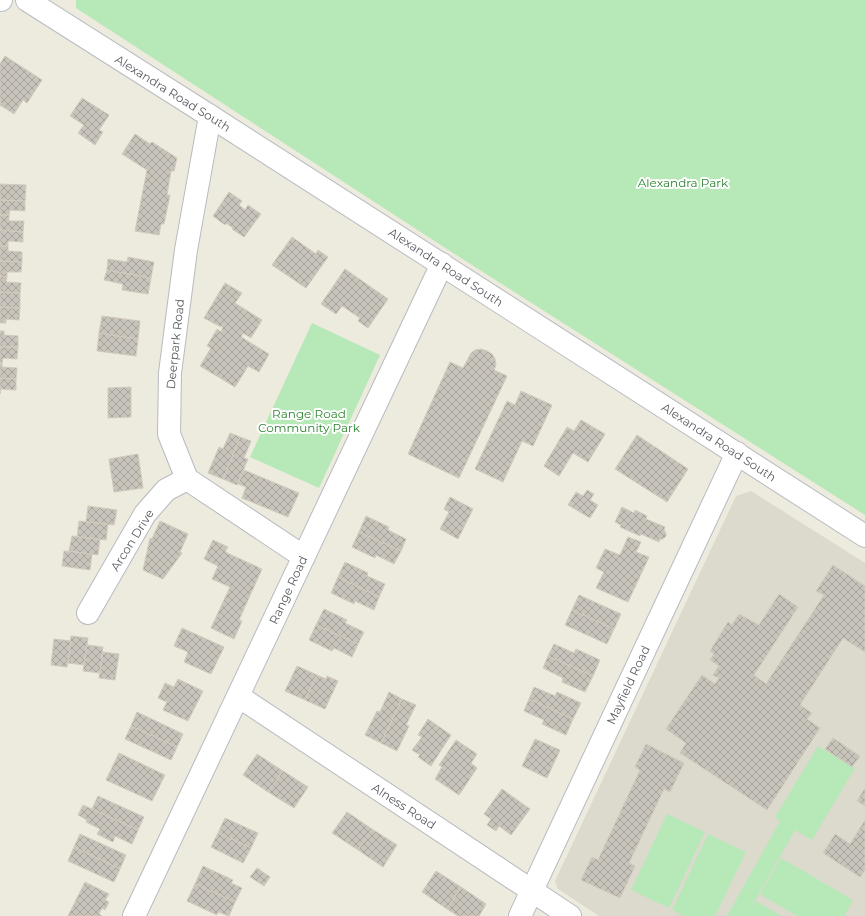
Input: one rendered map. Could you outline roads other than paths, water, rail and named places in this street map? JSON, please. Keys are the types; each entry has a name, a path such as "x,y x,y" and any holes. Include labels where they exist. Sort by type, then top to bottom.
{"street":[{"name":"Alexandra Road South","path":"24,1 210,116 865,536"},
{"name":"Deerpark Road","path":"187,479 169,434 170,373 186,250 210,116"},
{"name":"Range Road","path":"134,916 442,264"},
{"name":"Mayfield Road","path":"520,916 736,454"},
{"path":"187,479 304,557"},
{"name":"Arcon Drive","path":"88,613 145,514 166,490 187,479"},
{"name":"Alness Road","path":"238,696 570,916"}],"park label":[{"name":"Alexandra Park","path":"683,182"},
{"name":"Range Road Community Park","path":"309,420"}]}
